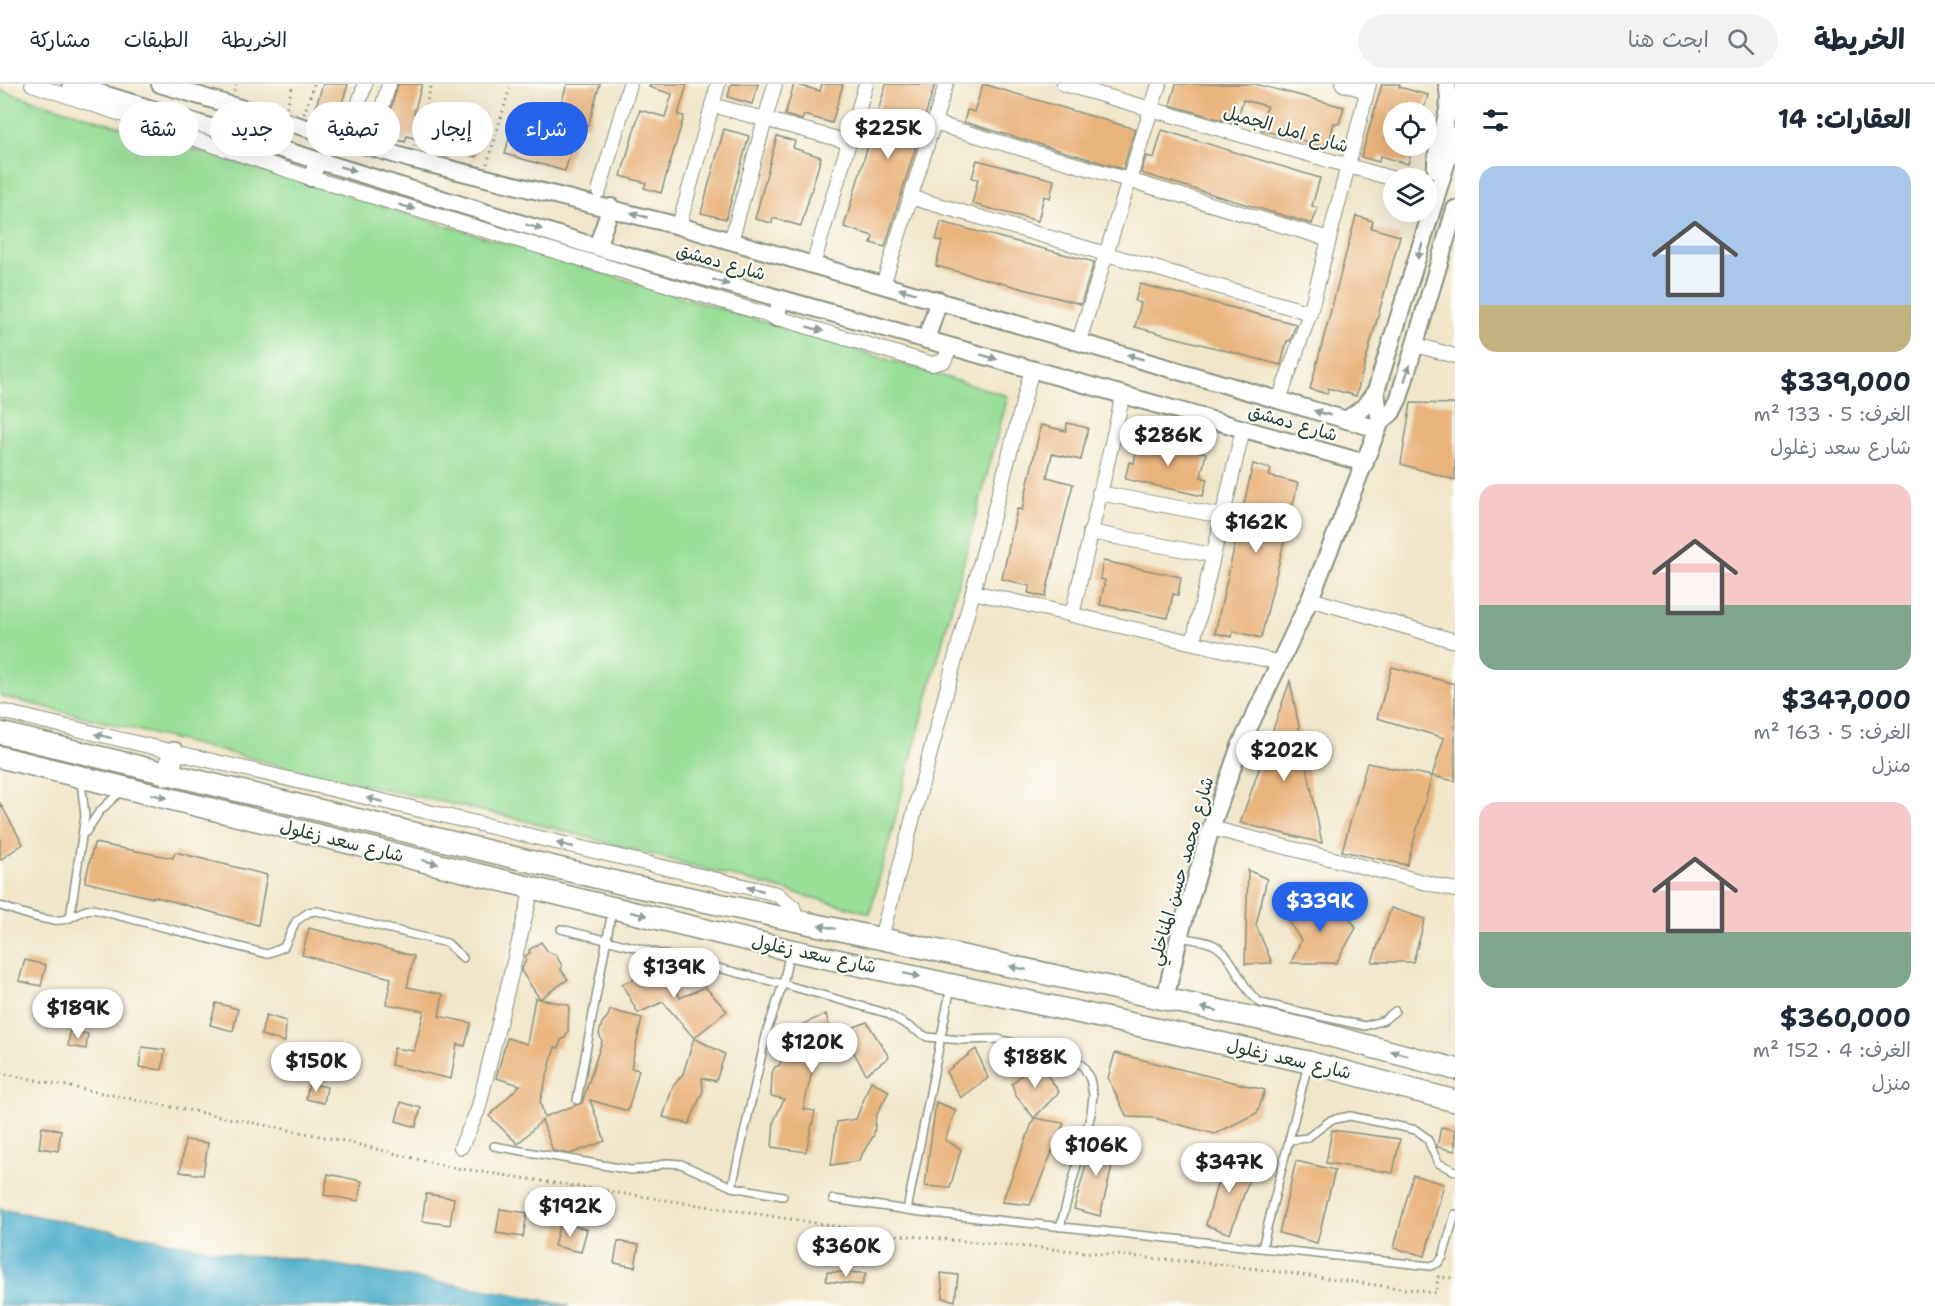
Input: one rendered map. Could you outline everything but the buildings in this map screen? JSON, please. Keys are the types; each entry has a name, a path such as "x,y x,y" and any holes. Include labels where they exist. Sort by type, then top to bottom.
{"main road":[{"name":"شارع سعد زغلول","path":"0,733 384,828 797,921 1301,1028 1455,1069"},
{"path":"167,775 174,753"},
{"name":"شارع سعد زغلول","path":"5,760 79,776 790,950 952,983 1308,1062 1455,1101"},
{"path":"379,850 384,828"}],"street":[{"path":"32,84 311,178 932,364 944,361 951,346"},
{"name":"شارع دمشق","path":"71,84 597,247 1365,464"},
{"name":"شارع دمشق","path":"160,84 222,102"},
{"path":"359,102 365,84"},
{"path":"384,102 389,84"},
{"path":"599,191 630,84"},
{"path":"679,226 718,84"},
{"path":"731,241 775,84"},
{"path":"813,265 866,84"},
{"path":"883,285 946,84"},
{"name":"شارع امل الجميل","path":"1064,84 1383,176"},
{"path":"1079,341 1159,84"},
{"path":"1279,400 1310,313 1368,88 1343,84"},
{"path":"1436,168 1449,112 1447,84"},
{"path":"712,105 849,142"},
{"name":"شارع دمشق","path":"294,123 306,127"},
{"path":"934,123 1329,239"},
{"name":"شارع محمد حسن المناخلي","path":"1437,184 1455,135"},
{"name":"شارع دمشق","path":"400,156 679,226 1346,420 1379,426"},
{"path":"311,178 318,161"},
{"path":"910,197 1310,313"},
{"path":"597,247 610,207"},
{"name":"شارع محمد حسن المناخلي","path":"1165,1000 1179,937 1211,828 1240,746 1310,599 1379,426 1392,412 1399,398 1455,209"},
{"name":"شارع محمد حسن المناخلي","path":"1379,426 1376,391 1410,284 1426,222"},
{"path":"1410,284 1432,290"},
{"path":"776,318 781,299"},
{"path":"926,340 939,300"},
{"path":"1416,345 1455,356"},
{"path":"881,938 1032,369"},
{"path":"1346,420 1364,407 1376,391"},
{"path":"1072,615 1123,395"},
{"path":"1193,642 1243,429"},
{"path":"1100,493 1222,516"},
{"path":"1090,532 1212,555"},
{"path":"973,592 1281,663"},
{"path":"1310,599 1455,641"},
{"path":"0,711 777,894 794,907 797,921"},
{"path":"1211,828 1455,890"},
{"path":"461,1147 478,1110 532,888"}],"lane":[{"path":"70,918 82,843 85,802 79,776"},
{"path":"82,843 99,812 126,788"},
{"path":"0,906 58,920 70,918 79,911 93,909 267,954 284,948 296,921 302,916 325,911 447,943 463,958"},
{"path":"577,1100 613,908"},
{"path":"561,929 783,984 886,1013 927,1037 941,1039 998,1038 1071,1057 1083,1066 1090,1079 1093,1095 1091,1114 1060,1227"},
{"path":"1179,937 1214,945 1226,956 1252,997 1261,1003 1365,1026 1384,1020 1395,1011"},
{"path":"732,1187 767,1031 783,984 790,950"},
{"path":"907,1210 952,983"},
{"path":"1262,1248 1308,1062"},
{"path":"1290,1140 1307,1138 1331,1120 1350,1116 1416,1130 1427,1138 1438,1163 1455,1171"},
{"path":"494,1146 631,1170 646,1169 666,1163 681,1164 732,1187 783,1196"},
{"path":"833,1199 907,1210 1431,1266 1443,1257 1455,1214"}],"path":[{"path":"288,102 293,84"},
{"path":"300,125 314,84"},
{"path":"410,159 432,84"},
{"path":"483,177 511,84"},
{"path":"0,1073 335,1139 450,1167 888,1234 1215,1264 1436,1293 1438,1277 1455,1278"}],"green space":[{"path":"0,90 119,126 119,156 198,156 198,150 210,154 210,156 217,156 1008,396 870,913 519,819 293,769 0,696"}],"water":[{"path":"0,1209 243,1256 293,1258 512,1294 569,1306 0,1306"}]}
